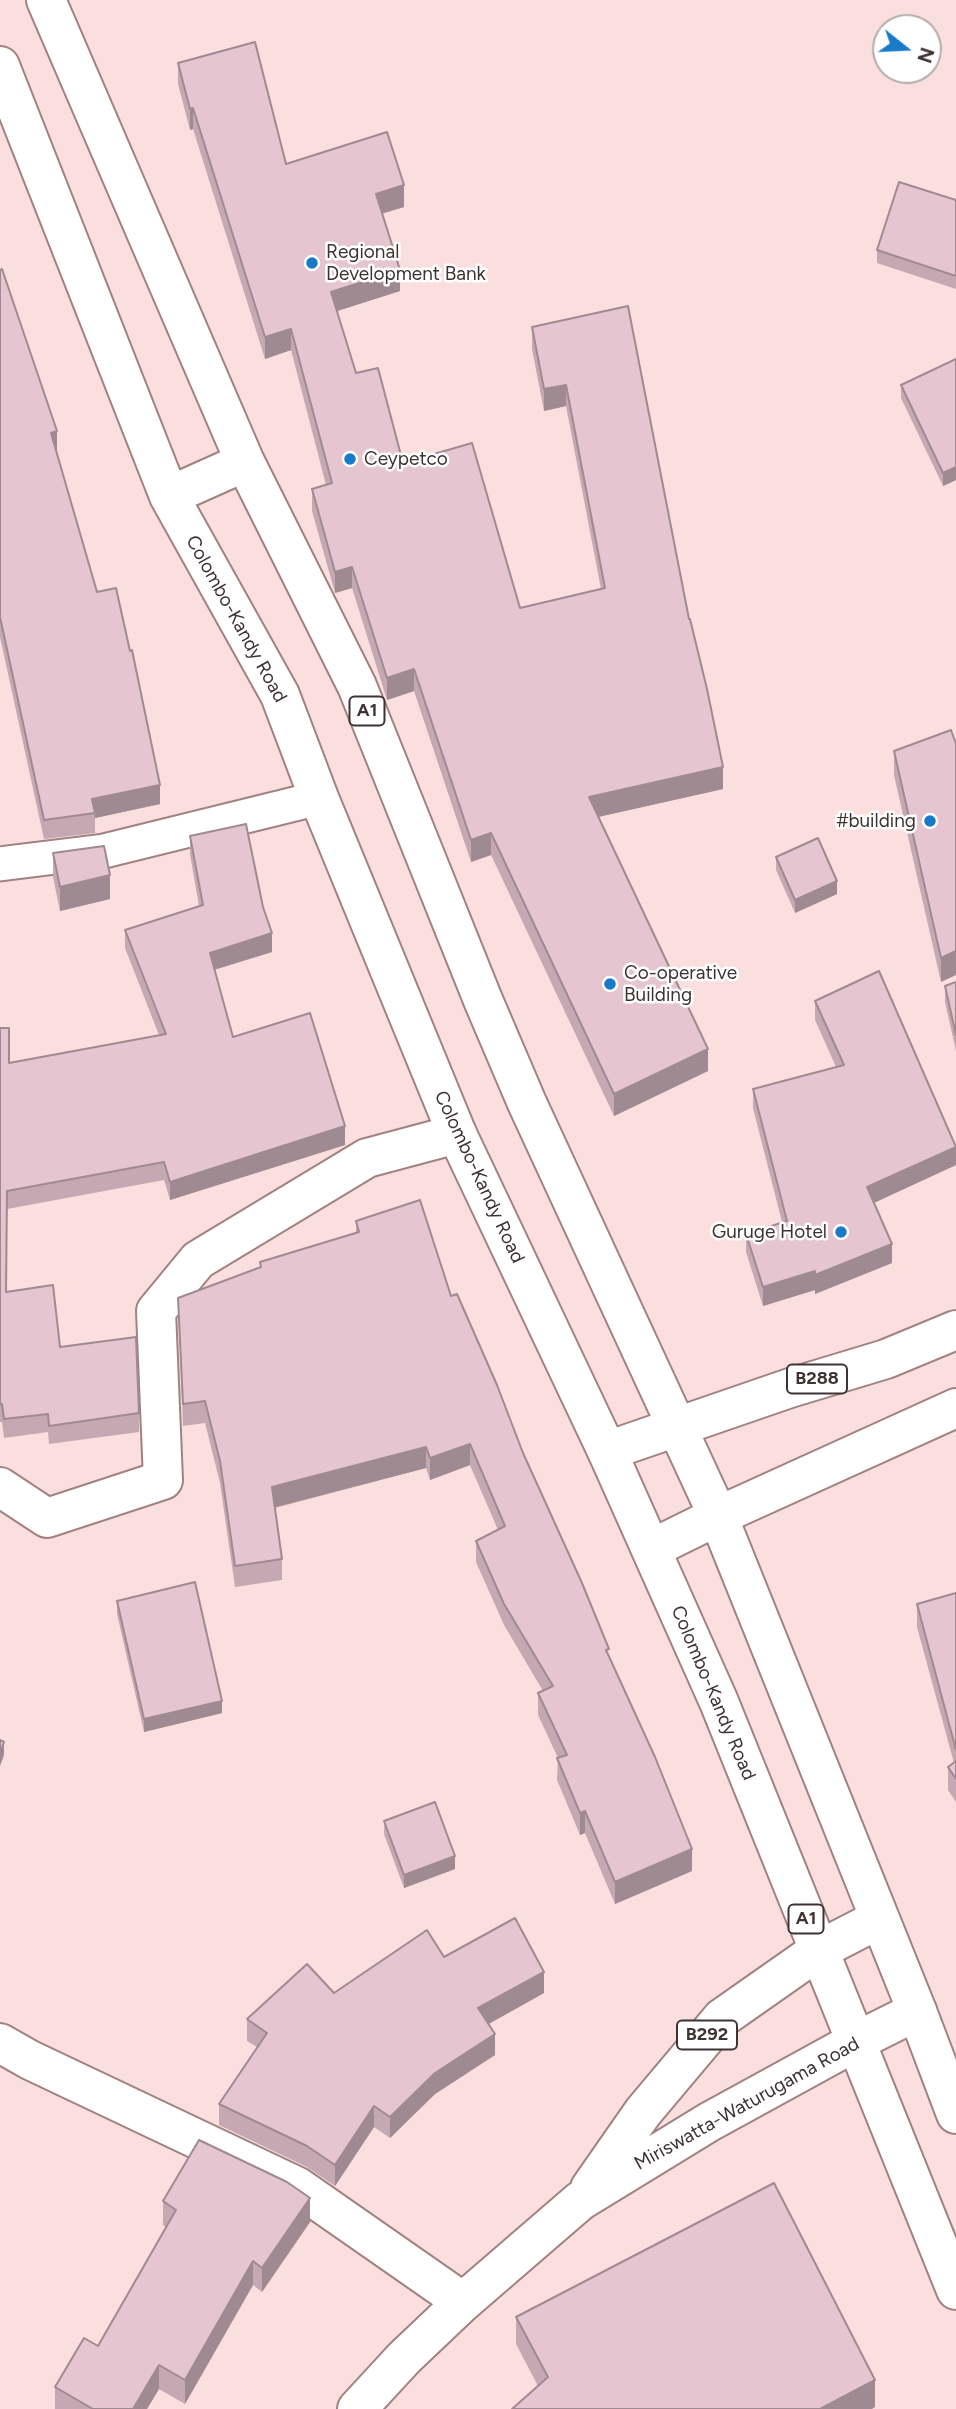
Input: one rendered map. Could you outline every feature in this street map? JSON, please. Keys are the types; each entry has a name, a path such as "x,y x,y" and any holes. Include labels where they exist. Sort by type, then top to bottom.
{"main road":[{"name":"A1","path":"46,0 244,462 357,686 517,1081 718,1516 956,2114"},
{"name":"Colombo-Kandy Road","path":"0,65 169,496 280,695 319,799 457,1134 607,1451 719,1702 956,2290"},
{"path":"169,496 244,462"},
{"path":"0,1487 47,1518 163,1480 156,1311 198,1261 368,1158 457,1134"},
{"name":"B288","path":"678,1427 790,1388 886,1359 956,1330"},
{"path":"651,1549 956,1408"},
{"path":"607,1451 678,1427"},
{"name":"Miriswatta-Waturugama Road","path":"580,2201 643,2112 722,2018 819,1951 879,1919"},
{"name":"Miriswatta-Waturugama Road","path":"357,2409 404,2358 463,2302 580,2201 709,2122 917,2011"},
{"path":"0,2043 30,2060 298,2187 463,2302"}],"lane":[{"path":"0,864 104,851 319,799"}],"building":[{"path":"255,42 286,164 387,132 404,185 376,194 400,270 331,292 356,373 378,368 403,463 472,443 520,608 605,588 566,385 544,389 532,327 628,306 689,619 723,767 589,797 708,1049 614,1094 491,833 471,840 414,669 387,678 352,567 335,572 312,489 332,483 291,329 265,337 193,108 190,109 178,63"},
{"path":"899,182 956,200 956,276 877,250"},
{"path":"2,269 57,431 51,433 97,592 116,588 130,651 132,650 160,785 92,799 95,813 44,820 0,617"},
{"path":"956,359 956,467 943,473 901,385"},
{"path":"951,730 956,744 956,951 941,958 894,751"},
{"path":"246,824 263,907 272,933 210,953 233,1037 310,1013 345,1126 170,1182 164,1162 7,1191 6,1292 53,1285 60,1347 136,1337 139,1413 49,1426 48,1414 4,1419 0,1404 0,1028 9,1028 9,1063 166,1034 125,930 203,905 190,836"},
{"path":"818,838 837,881 795,900 776,857"},
{"path":"104,846 110,875 60,887 53,853"},
{"path":"879,971 956,1147 867,1187 892,1244 815,1275 815,1271 763,1287 746,1234 787,1221 753,1089 844,1065 815,1001"},
{"path":"956,982 956,1035 945,986"},
{"path":"420,1200 451,1296 457,1294 497,1385 523,1453 582,1583 609,1649 606,1650 655,1757 692,1849 615,1882 585,1811 580,1813 557,1758 567,1755 538,1693 553,1686 504,1604 476,1541 505,1526 470,1444 430,1458 426,1447 272,1487 282,1559 235,1566 220,1461 205,1401 183,1404 178,1298 261,1267 260,1262 359,1232 356,1221"},
{"path":"195,1582 222,1701 144,1719 117,1601"},
{"path":"956,1593 956,1750 917,1604"},
{"path":"956,1761 956,1779 948,1767"},
{"path":"435,1802 455,1856 404,1875 384,1821"},
{"path":"515,1918 544,1972 478,2008 495,2034 435,2073 390,2117 374,2106 335,2165 307,2146 219,2104 267,2033 247,2019 307,1964 334,1993 427,1930 444,1957"},
{"path":"199,2140 287,2182 310,2198 262,2268 253,2261 185,2380 159,2365 133,2409 93,2409 55,2387 84,2338 98,2346 176,2210 163,2201"},
{"path":"774,2183 875,2380 820,2409 512,2409 548,2377 516,2317"}],"place":[{"name":"Regional Development Bank","path":"312,263"},
{"name":"Ceypetco","path":"350,459"},
{"name":"#building","path":"930,821"},
{"name":"Co-operative Building","path":"610,984"},
{"name":"Guruge Hotel","path":"841,1232"}]}
